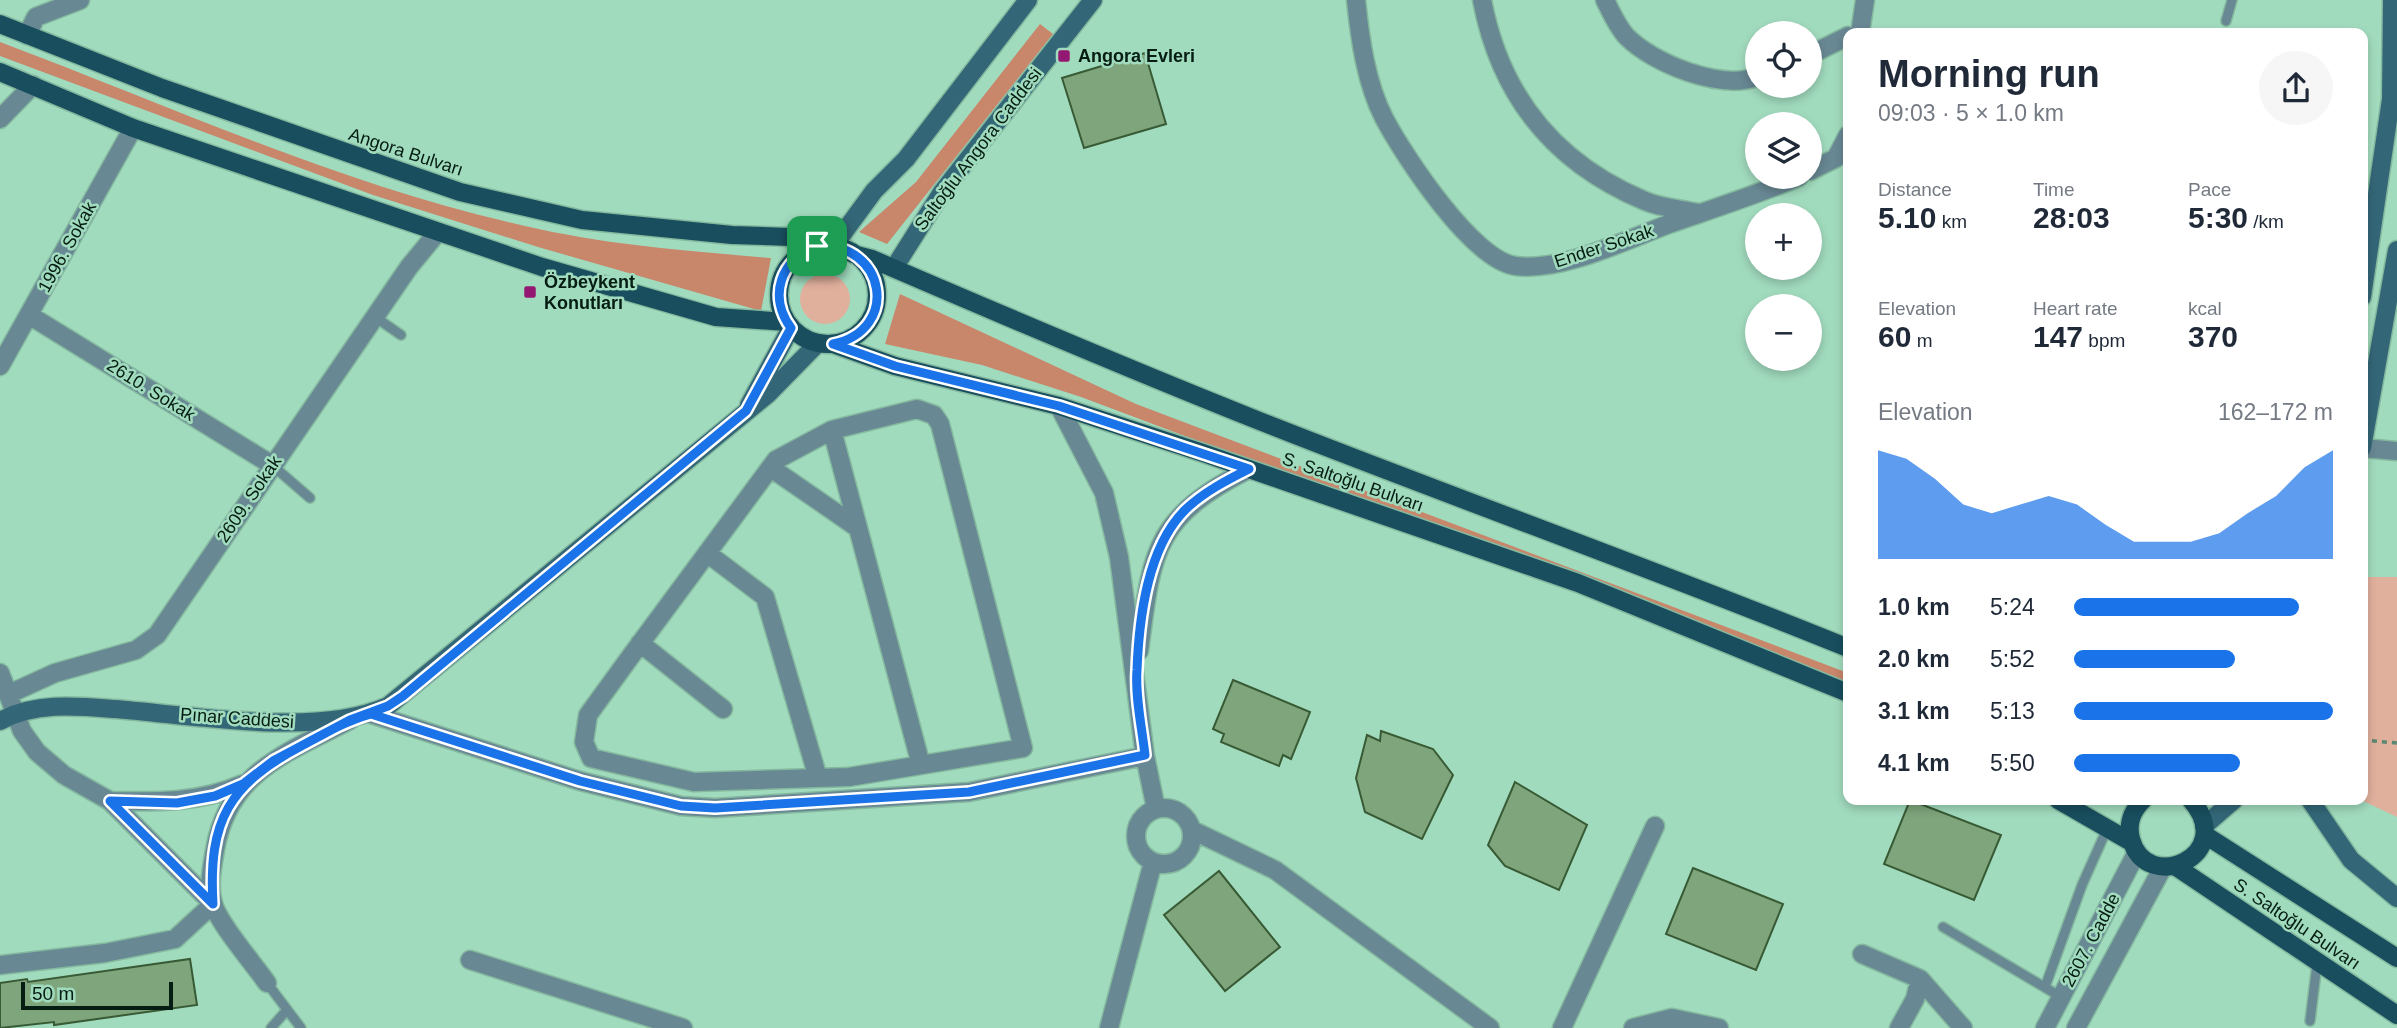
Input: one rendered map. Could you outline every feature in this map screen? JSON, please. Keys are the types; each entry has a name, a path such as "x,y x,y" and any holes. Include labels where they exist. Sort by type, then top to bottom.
{"main road":[{"name":"Angora Bulvarı","path":"0,24 200,101 460,192 582,220 687,231 791,237 825,246"},
{"path":"0,72 133,128 437,233 716,317 789,325 826,344 848,340 862,331 876,309 877,292 873,275 853,254 825,246 794,258 781,278 779,301 789,325"},
{"name":"S. Saltoğlu Bulvarı","path":"853,254 894,268 1041,333 1265,423 1522,519 1843,646"},
{"name":"S. Saltoğlu Bulvarı","path":"826,344 895,366 1059,406 1249,469 1578,583 1843,690"},
{"name":"S. Saltoğlu Bulvarı","path":"2066,805 2134,847 2144,860 2169,867 2397,1015"},
{"path":"2134,847 2130,818 2139,805"},
{"name":"S. Saltoğlu Bulvarı","path":"2195,805 2199,809 2205,830 2397,958"},
{"path":"2169,867 2195,855 2205,830"}],"street":[{"path":"27,35 36,17 80,0"},
{"path":"825,246 906,159 1028,0"},
{"name":"Saltoğlu Angora Caddesi","path":"894,268 942,192 1093,0"},
{"name":"Ender Sokak","path":"1356,0 1361,47 1384,118 1444,211 1490,252 1513,266 1539,267 1770,189"},
{"path":"1482,0 1489,36 1509,86 1542,131 1610,184 1647,202 1699,213"},
{"path":"1605,0 1627,37 1652,55 1714,81 1745,78"},
{"path":"1857,28 1865,0"},
{"path":"2368,257 2391,99 2392,0"},
{"path":"1822,49 1843,39"},
{"path":"0,119 33,85"},
{"name":"1996. Sokak","path":"0,366 133,128"},
{"path":"1822,166 1836,158 1843,145"},
{"name":"2609. Sokak","path":"9,694 55,673 120,656 157,635 375,317 437,233"},
{"path":"2368,414 2397,250"},
{"name":"2610. Sokak","path":"29,314 272,465"},
{"name":"Pınar Caddesi","path":"746,411 789,325"},
{"name":"Pınar Caddesi","path":"7,717 41,708 76,707 296,723 350,720 371,714 403,696 826,344"},
{"path":"1059,406 1104,493 1119,557 1145,755 1156,809"},
{"path":"580,781 591,758 584,742 588,715 776,460 832,430 917,409 934,415 940,424 1023,748 849,777 694,782 591,758"},
{"path":"832,430 921,765"},
{"path":"2368,449 2397,451"},
{"path":"771,468 858,528"},
{"path":"1136,672 1150,570 1164,537 1186,509 1219,484 1249,469"},
{"path":"707,553 765,597 818,778"},
{"path":"640,643 723,709"},
{"path":"0,673 9,694 7,717 37,752 64,775 110,801 213,904 267,983"},
{"path":"371,714 580,781 681,806 752,807 969,792 1145,755"},
{"path":"110,801 177,803 215,796 243,784 273,761 350,720"},
{"path":"213,904 211,873 217,837 227,807 243,784"},
{"path":"2205,830 2229,805"},
{"path":"2313,805 2351,860 2397,898"},
{"path":"1192,830 1190,847 1185,855 1170,863 1153,862 1139,849 1136,840 1140,821 1156,809 1174,810 1182,814 1192,830 1275,870 1490,1028"},
{"path":"1562,1028 1655,826"},
{"name":"2607. Cadde","path":"2045,1028 2134,847"},
{"path":"1109,1028 1153,862"},
{"name":"2607. Cadde","path":"2076,1028 2169,867"},
{"path":"0,965 105,953 175,939 213,904"},
{"path":"1862,954 1920,979 1964,1028"},
{"path":"470,960 683,1028"},
{"path":"1899,1028 1915,999 1920,979"},
{"path":"2061,997 2086,1010"},
{"path":"1633,1028 1672,1018 1719,1028"}],"lane":[{"path":"2226,22 2232,0"},
{"path":"375,317 401,335"},
{"path":"272,465 310,498"},
{"path":"2045,987 2082,886 2107,830"},
{"path":"1943,927 2061,997"},
{"path":"2310,1021 2317,964"},
{"path":"267,983 301,1028"},
{"path":"271,1028 286,1011"}],"path":[{"path":"2368,741 2397,743"}],"shaded area":[{"path":"1040,24 1053,34 887,244 859,232 916,182"},
{"path":"0,42 325,167 458,209 586,238 771,258 761,311 538,247 373,195 0,56"},
{"path":"825,274 843,281 850,299 843,317 825,324 807,317 800,299 807,281"},
{"path":"900,294 1136,404 1843,671 1843,683 1081,397 982,365 885,344"},
{"path":"2368,577 2397,577 2397,817 2368,803"}],"building":[{"path":"1145,53 1166,124 1084,148 1062,78"},
{"path":"1233,680 1310,712 1291,759 1283,755 1279,766 1221,742 1224,734 1213,729"},
{"path":"1381,731 1433,749 1453,775 1422,839 1365,812 1356,778 1367,735 1380,741"},
{"path":"1515,782 1587,825 1559,890 1505,866 1488,845"},
{"path":"1908,805 1923,805 2001,835 1974,900 1884,864"},
{"path":"1693,868 1783,904 1756,970 1666,934"},
{"path":"1219,871 1280,947 1225,991 1164,915"},
{"path":"190,959 197,1005 54,1025 54,1022 0,1028 0,983 27,979 28,982"}],"place":[{"name":"Angora Evleri","path":"1064,56"},
{"name":"Özbeykent Konutları","path":"530,292"}],"route":[{"path":"817,246 794,258 781,278 778,293 780,308 791,328 746,411 403,696 371,714 350,720 273,761 243,784 215,796 177,803 110,801 213,904 211,873 217,837 227,807 243,784 273,761 350,720 371,714 580,781 681,806 715,808 969,792 1145,755 1136,672 1150,570 1164,537 1186,509 1219,484 1249,469 1059,406 895,366 833,344 856,336 868,324 876,309 876,283 869,267 859,257 833,247 817,246"}]}
